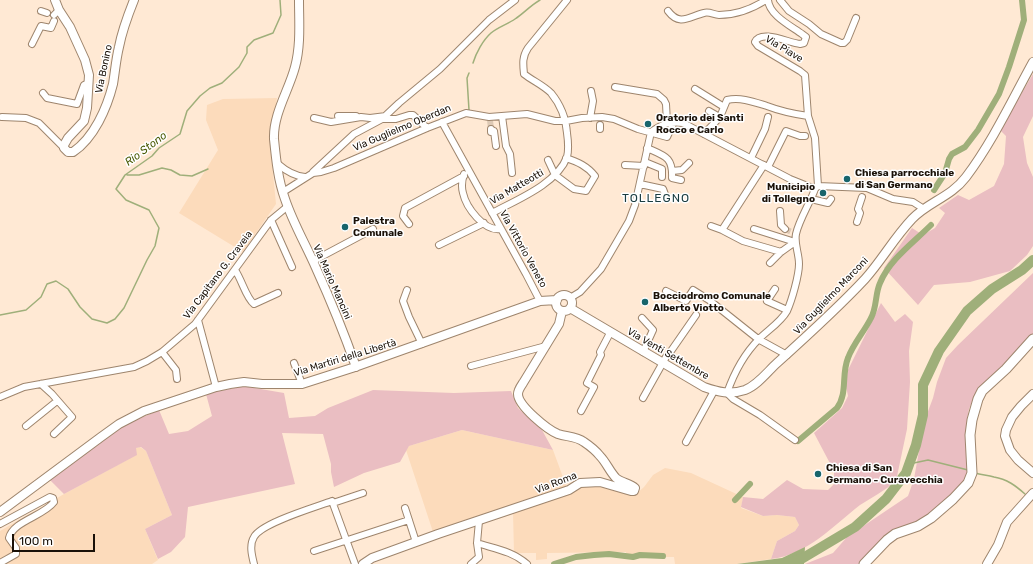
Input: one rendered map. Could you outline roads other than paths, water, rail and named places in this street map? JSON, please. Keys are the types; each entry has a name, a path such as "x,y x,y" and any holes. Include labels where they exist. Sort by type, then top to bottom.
{"main road":[{"path":"864,564 887,540 895,534 918,526 931,518 963,489 970,477 972,468 970,435 974,411 978,399 982,391 1006,369 1033,339"}],"street":[{"name":"Via Bonino","path":"55,0 51,14 70,27 85,60 89,76 87,108 84,120 76,131 68,138 64,145 64,148 68,152 73,152 80,148 100,118 107,102 113,84 119,46 134,0"},
{"path":"288,206 280,181 274,138 276,121 296,65 299,43 299,0"},
{"path":"313,173 354,134 384,118 399,103 440,69 489,20 515,0"},
{"name":"Via Matteotti","path":"492,213 544,184 555,175 566,158 568,144 566,121 553,95 545,87 524,74 523,55 567,0"},
{"path":"668,11 672,16 686,20 709,12 719,15 732,14 752,8 767,0"},
{"name":"Via Piave","path":"767,0 772,11 806,37 805,41 800,44 760,36 755,42 758,46 800,71 805,76 808,116 815,138 816,188"},
{"path":"780,0 789,11 822,34 841,43 844,43 847,40 856,18"},
{"path":"32,44 41,26 52,28 51,14"},
{"name":"Via Guglielmo Marconi","path":"727,393 746,389 755,384 834,310 865,278 895,238 913,218 958,187 967,176 993,135 1033,62"},
{"path":"43,93 46,98 77,104 84,85 89,83"},
{"path":"615,87 657,94 666,104 667,123"},
{"path":"695,89 724,107"},
{"path":"590,118 594,101 591,91"},
{"path":"704,134 718,116 727,100 740,99 756,102 808,116"},
{"path":"709,111 718,116"},
{"name":"Via Guglielmo Oberdan","path":"283,192 313,173 334,168 426,128 466,113 490,119 502,116 527,114 566,121 590,118 601,123 614,119 638,129 668,137 674,122"},
{"path":"338,116 351,115 370,118 396,119 411,115 416,116 426,128"},
{"path":"502,116 506,146 510,154 512,173"},
{"path":"2,117 26,118 39,123 64,148"},
{"path":"314,118 331,122 361,117"},
{"path":"751,158 768,117"},
{"name":"Via Vittorio Veneto","path":"442,122 540,302"},
{"path":"570,298 587,286 607,260 629,221 636,205 651,132 667,123 683,123 790,179 816,188 865,189 893,198 913,202 924,209"},
{"path":"491,129 491,132 494,131 496,146"},
{"path":"722,230 766,166 786,131 800,136 805,136"},
{"path":"647,148 670,160 672,164 672,178 681,180"},
{"path":"548,160 555,175 574,189 586,192 595,176 590,170 579,162 566,158"},
{"path":"278,164 286,171 305,178"},
{"path":"625,165 644,164 662,169 662,177"},
{"path":"672,171 682,170 689,164"},
{"path":"466,168 462,185 466,202 478,219 498,230 501,229"},
{"path":"409,224 403,216 405,208 464,176"},
{"path":"640,184 663,189 666,196"},
{"path":"727,393 732,378 741,362 758,340 782,317 787,310 799,272 795,233 816,188"},
{"path":"857,222 860,214 858,209 862,198"},
{"path":"811,199 828,203 831,199"},
{"name":"Via Capitano G. Craveia","path":"0,397 24,387 134,367 162,352 198,320 272,220 288,206"},
{"name":"Via Mario Mancini","path":"288,206 298,232 336,311 356,367"},
{"path":"780,212 781,225 785,229"},
{"path":"272,220 292,267"},
{"path":"439,245 484,223"},
{"path":"711,226 756,246 781,252"},
{"path":"313,261 373,229"},
{"path":"754,229 795,242"},
{"path":"770,264 781,252 795,242"},
{"path":"235,270 240,277 250,300 254,304 278,293"},
{"path":"774,289 767,301 787,310"},
{"path":"407,290 403,301 422,344"},
{"path":"666,291 686,301 693,290 709,300 758,340 787,355"},
{"path":"563,295 570,298 572,303 566,310 557,307 557,300 563,295"},
{"name":"Via Martiri della Libertà","path":"0,512 119,424 144,411 216,387 244,382 262,384 302,384 356,367 540,302 557,300"},
{"name":"Via Venti Settembre","path":"566,310 610,332 643,352 664,360 704,387 714,391 727,393 733,399 760,415 795,440"},
{"name":"Via Roma","path":"363,564 372,558 428,537 569,490 580,483 600,482 634,491 635,488 632,485 624,483 616,478 600,456 588,445 576,438 553,432 528,411 518,396 519,390 566,310"},
{"path":"671,351 696,316"},
{"path":"642,318 653,330 643,352"},
{"path":"198,320 216,387"},
{"path":"581,411 594,386 588,383 601,355 600,352 610,332"},
{"path":"471,366 546,346"},
{"path":"162,352 176,370 178,379"},
{"path":"643,398 664,360"},
{"path":"294,363 302,384"},
{"path":"41,384 72,417 54,434"},
{"path":"686,442 714,391"},
{"path":"1031,471 1018,460 1010,450 1005,436 1012,417 1033,394"},
{"path":"26,426 58,401"},
{"path":"254,564 252,557 252,542 254,536 259,531 274,523 332,501 333,503 363,493"},
{"path":"987,564 998,545 1007,522 1033,493"},
{"path":"0,524 50,497 53,498 54,502 51,507 22,524 10,534 10,538 16,548 16,554 3,561"},
{"path":"333,503 354,564"},
{"path":"405,508 416,542"},
{"path":"314,551 409,520"},
{"path":"471,564 479,557 477,543 479,521"},
{"path":"477,543 505,550 528,564"}],"waterway":[{"name":"Rio Stono","path":"0,315 26,310 41,297 47,284 56,281 68,289 80,307 92,319 107,323 115,319 124,308 155,246 159,228 149,210 126,200 116,189 125,175 152,156 159,148 180,134 187,111 200,96 210,88 222,83 239,67 247,53 247,47 254,40 273,33 281,15 280,0"},
{"path":"473,63 480,47 491,33 515,19 540,0"},
{"path":"934,190 945,173 952,154 965,147 978,130 999,94 1024,20 1022,0"},
{"path":"469,73 467,78 469,110"},
{"path":"127,175 139,175 162,168 171,170 180,175 192,176 208,169"},
{"path":"798,441 837,408 842,396 848,358 873,314 878,287 884,274 896,259 931,225"},
{"path":"787,564 803,558 855,527 886,499 906,473 916,445 923,415 923,385 939,351 967,311 992,289 1022,270 1033,260"},
{"path":"909,464 928,460 968,470"},
{"path":"975,473 1003,479 1025,494"},
{"path":"735,500 750,484"},
{"path":"554,564 576,557 594,555 609,554 633,557 640,555 663,556"}],"tunnel":[{"path":"490,120 491,129"},
{"path":"785,229 794,233"}],"place":[{"name":"Oratorio dei Santi Rocco e Carlo","path":"648,124"},
{"name":"Chiesa parrocchiale di San Germano","path":"847,179"},
{"name":"Municipio di Tollegno","path":"823,193"},
{"name":"Palestra Comunale","path":"345,227"},
{"name":"Bocciodromo Comunale Alberto Viotto","path":"645,302"},
{"name":"Chiesa di San Germano - Curavecchia","path":"818,474"}],"district":[{"name":"TOLLEGNO","path":"656,199"}]}
